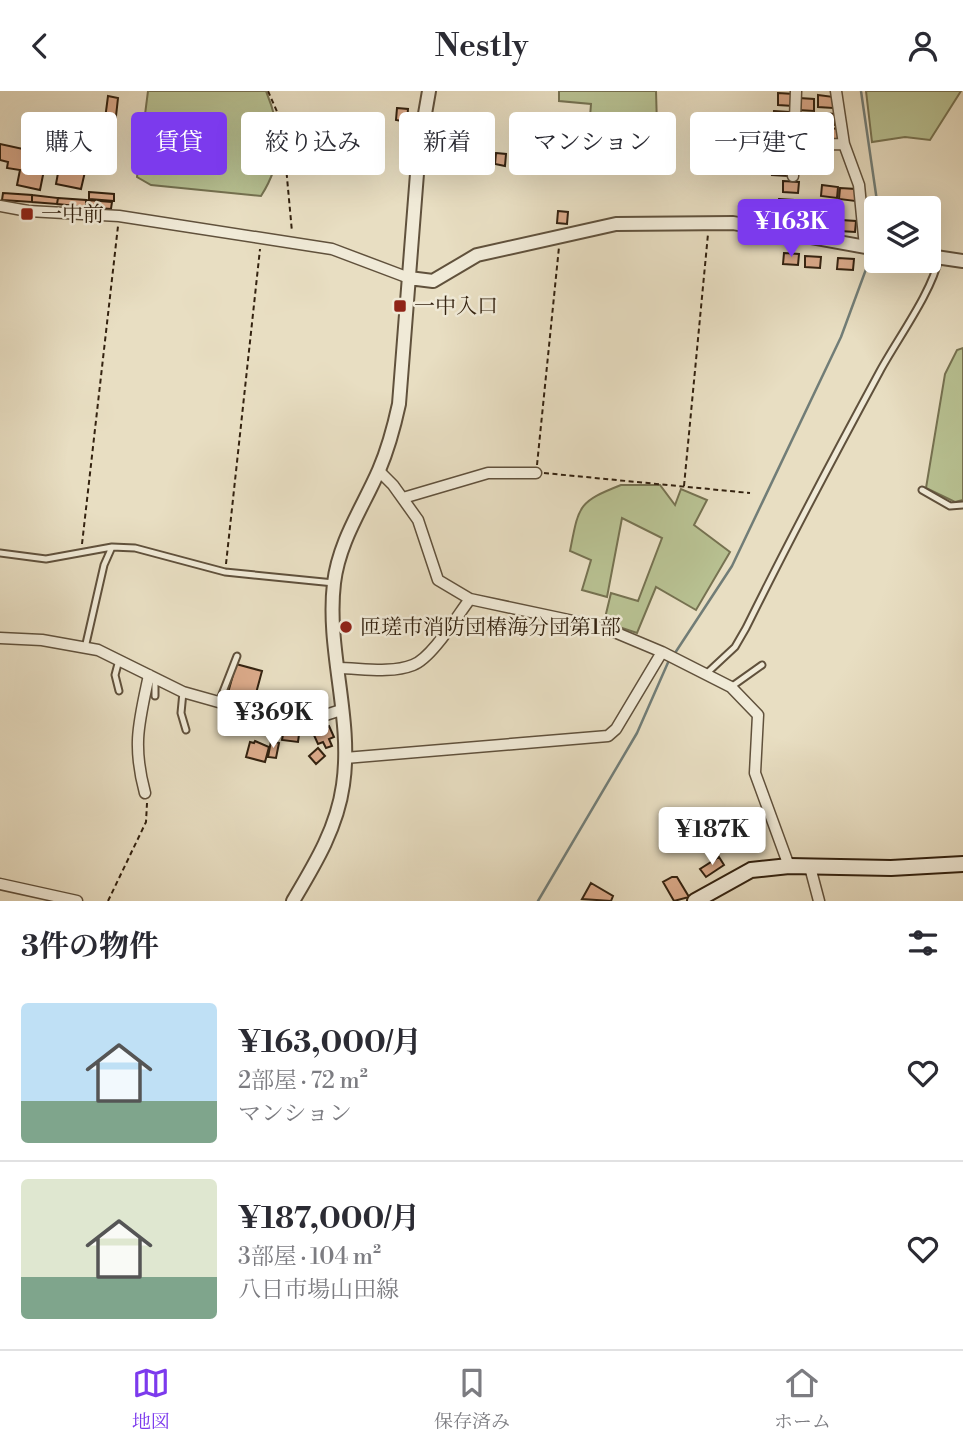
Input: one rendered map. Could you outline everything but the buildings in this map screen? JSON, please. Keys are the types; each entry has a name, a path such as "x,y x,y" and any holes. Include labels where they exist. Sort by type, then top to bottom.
{"main road":[{"path":"695,901 751,870 789,866 927,867 963,864"}],"street":[{"path":"293,901 329,836 341,795 345,758 337,668 334,583 346,537 379,471 399,404 419,148 429,91"},
{"path":"796,91 796,112"},
{"path":"836,91 844,144 859,185 864,211"},
{"path":"834,144 844,144"},
{"path":"0,206 28,211 119,216 332,249 409,278 433,281 477,255 616,224 709,221 864,247"},
{"path":"941,258 963,261"},
{"path":"379,471 418,520 434,575 470,599 612,631 662,652 731,687 758,715 755,773 789,866"},
{"path":"403,498 488,473 536,473"},
{"path":"337,668 392,669 415,665 433,647 470,599"},
{"path":"0,638 85,648 119,660 183,692 218,704 301,723 341,711"},
{"path":"345,758 608,736 616,729 662,652"},
{"path":"145,793 137,763 135,741 152,676"},
{"path":"810,867 819,901"},
{"path":"0,884 77,901"}],"lane":[{"path":"706,674 735,647 746,628 838,448 907,321 930,288 932,273"},
{"path":"922,490 950,506 963,505"},
{"path":"85,648 104,565 112,547"},
{"path":"0,553 46,559 112,547 135,548 225,572 334,583"},
{"path":"218,704 237,656"},
{"path":"119,660 115,675 120,691"},
{"path":"731,687 762,665"},
{"path":"152,676 155,696"},
{"path":"183,692 181,713 186,730"}],"path":[{"path":"268,91 282,123 293,244"},
{"path":"81,552 119,216"},
{"path":"684,487 709,221"},
{"path":"560,236 536,473 750,493"},
{"path":"225,572 261,238"},
{"path":"108,901 146,822 149,809 145,793"}],"green space":[{"path":"148,91 266,91 273,112 241,112 241,175 272,175 261,196 151,185 137,177 227,175 227,112 145,112"},
{"path":"559,91 656,91 657,112 590,112 591,104 559,101"},
{"path":"866,91 961,91 930,140 905,137 872,142"},
{"path":"963,348 963,500 955,502 926,488 945,374 957,350"},
{"path":"621,485 660,485 675,505 681,489 707,500 694,525 730,552 696,610 656,587 637,633 604,622 611,593 638,601 662,538 622,518 607,597 582,590 591,560 570,551 583,507 596,496"}],"waterway":[{"path":"861,91 876,196"},
{"path":"675,653 732,566 841,337 865,273"},
{"path":"538,901 637,733 670,658"}],"place":[{"name":"一中前","path":"27,214"},
{"name":"一中入口","path":"400,306"},
{"name":"匝瑳市消防団椿海分団第1部","path":"346,627"}]}
